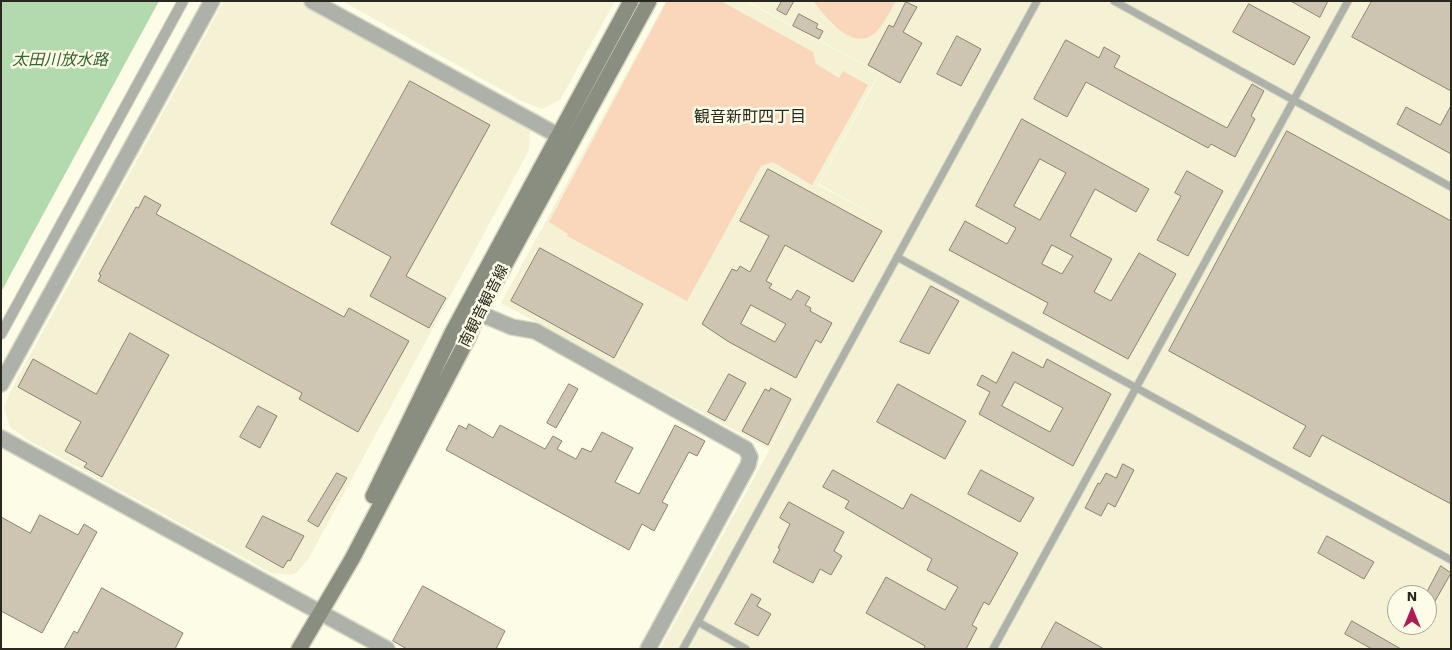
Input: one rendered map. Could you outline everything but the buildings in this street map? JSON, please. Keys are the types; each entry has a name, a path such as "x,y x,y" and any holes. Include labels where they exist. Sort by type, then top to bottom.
{"main road":[{"name":"南観音観音線","path":"299,649 352,559 468,338 472,310 558,136 631,1"},
{"name":"南観音観音線","path":"472,310 572,143 649,1"}],"street":[{"path":"1,334 183,1"},
{"path":"1,384 212,1"},
{"path":"312,1 572,143"},
{"path":"472,310 512,327 535,331 746,449 750,457 748,465 648,649"},
{"path":"1,438 387,649"}],"lane":[{"path":"683,649 1037,1"},
{"path":"1114,1 1451,187"},
{"path":"992,649 1348,1"},
{"path":"897,257 1451,560"},
{"path":"698,622 746,649"}],"shaded area":[{"path":"224,1 299,1 530,130 529,150 309,558 296,573 291,575 271,573 28,440 10,427 4,408 12,388"},
{"path":"342,1 615,1 560,100 542,109 524,102"},
{"path":"666,1 745,1 879,73 818,185 893,225 819,184 880,73 747,1 1451,1 1451,649 660,649 821,356 769,449 501,303"},
{"path":"667,1 721,1 813,52 816,64 839,78 843,71 868,85 812,185 773,162 761,166 687,301 567,236 568,234 549,222"},
{"path":"813,1 896,1 877,31 868,37 859,39 850,37 833,24"}],"water":[{"name":"太田川放水路","path":"1,1 159,1 1,292"}],"district":[{"name":"観音新町四丁目","path":"750,117"}]}
